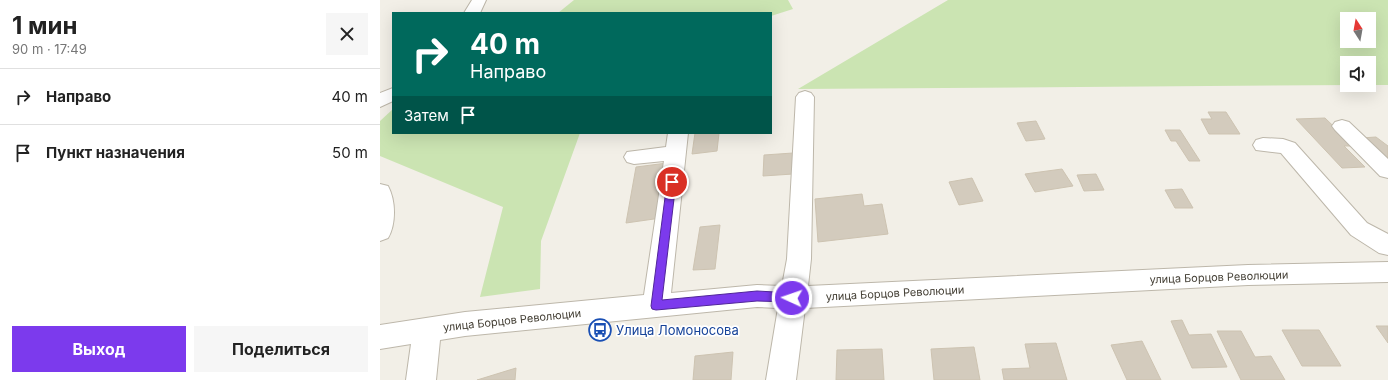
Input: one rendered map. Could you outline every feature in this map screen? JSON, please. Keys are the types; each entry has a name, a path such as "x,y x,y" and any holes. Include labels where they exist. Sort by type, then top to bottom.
{"street":[{"path":"473,12 479,0"},
{"path":"380,101 392,94"},
{"path":"781,380 799,259 805,97"},
{"path":"1342,126 1388,171"},
{"path":"634,157 677,143 656,306"},
{"path":"1263,145 1283,146 1288,148 1359,228 1388,246"},
{"path":"380,192 383,204 380,232"},
{"name":"улица Борцов Революции","path":"380,337 465,324 757,296 792,298 1248,275 1388,272"},
{"path":"421,380 427,330"}],"green space":[{"path":"574,0 788,0 793,9 772,16 772,12 559,12"},
{"path":"948,0 1388,0 1388,85 1376,85 1376,56 1340,56 1340,85 798,89"},
{"path":"392,110 392,134 580,134 541,241 540,289 480,297 503,207 380,156 380,121"}],"building":[{"path":"1208,112 1226,112 1240,134 1209,134 1201,119 1212,119"},
{"path":"1325,118 1354,146 1344,146 1365,167 1342,168 1296,119"},
{"path":"1036,121 1045,139 1026,141 1017,123"},
{"path":"1165,130 1180,130 1200,161 1189,161 1176,141 1171,141"},
{"path":"695,134 719,134 717,151 692,154"},
{"path":"1376,137 1388,146 1388,161 1361,138"},
{"path":"793,153 793,174 763,176 764,155"},
{"path":"667,163 661,218 626,223 636,167"},
{"path":"1062,169 1073,186 1035,192 1025,174"},
{"path":"1096,174 1104,190 1084,191 1077,175"},
{"path":"972,178 983,201 959,205 949,182"},
{"path":"1182,189 1193,208 1175,208 1165,190"},
{"path":"862,194 864,206 882,204 888,234 818,242 815,199"},
{"path":"720,225 715,269 693,270 700,227"},
{"path":"1182,320 1189,335 1211,334 1227,367 1192,368 1171,321"},
{"path":"1376,326 1388,326 1388,343"},
{"path":"1282,330 1319,330 1341,366 1302,366"},
{"path":"1217,331 1241,331 1255,357 1271,356 1285,380 1241,380"},
{"path":"1142,341 1161,380 1127,380 1111,345"},
{"path":"1056,343 1067,380 1004,380 1002,369 1030,368 1025,344"},
{"path":"974,347 980,380 934,380 931,349"},
{"path":"882,349 884,380 836,380 837,350"},
{"path":"733,352 731,380 693,380 695,356"},
{"path":"516,368 515,380 477,380"}],"place":[{"name":"Улица Ломоносова","path":"600,330"}],"route":[{"path":"672,182 656,306 757,296 792,298"}]}
